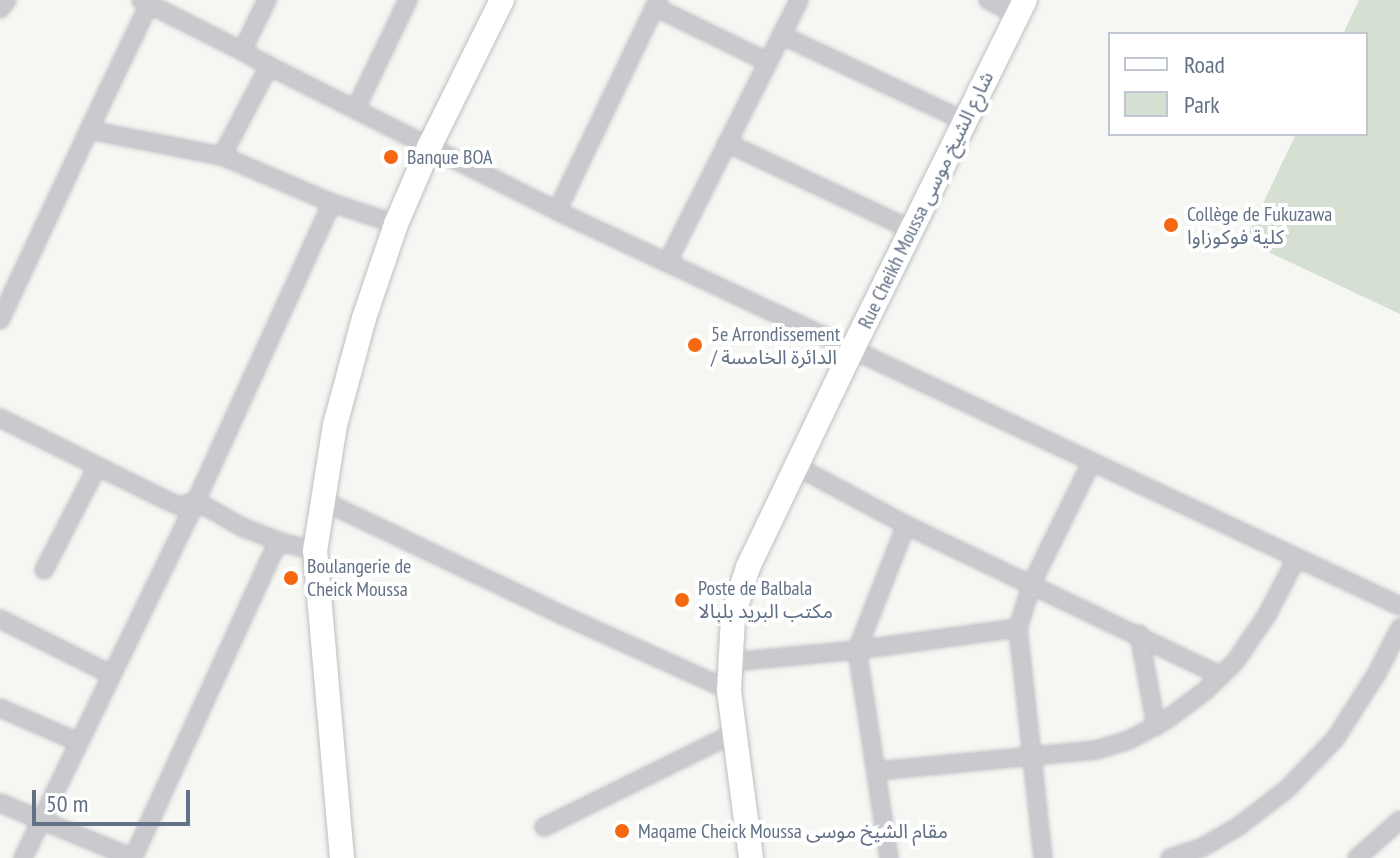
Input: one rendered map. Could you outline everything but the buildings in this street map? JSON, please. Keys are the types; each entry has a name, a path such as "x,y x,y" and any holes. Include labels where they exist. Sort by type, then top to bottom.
{"street":[{"path":"0,9 7,0"},
{"path":"242,51 267,0"},
{"path":"356,108 408,0"},
{"path":"342,858 315,551 321,500 335,425 360,333 396,224 430,145 502,0"},
{"path":"667,263 799,0"},
{"path":"988,0 1021,7"},
{"path":"0,320 145,2 557,211 1400,606"},
{"path":"557,211 656,4 768,62"},
{"name":"Rue Cheikh Moussa شارع الشيخ موسى","path":"751,858 729,690 733,619 748,567 1021,7"},
{"path":"781,35 965,121"},
{"path":"222,156 269,66"},
{"path":"89,130 222,156 332,203 396,224"},
{"path":"727,143 912,230"},
{"path":"23,858 196,501 332,203"},
{"path":"0,418 180,506 196,501 242,527 315,551"},
{"path":"1043,858 1018,628 1032,583 1091,463"},
{"path":"796,466 906,525 1139,634 1221,676"},
{"path":"44,570 97,467"},
{"path":"321,500 560,614 729,690"},
{"path":"889,858 857,650 906,525"},
{"path":"0,803 133,858 223,665 246,605 280,542"},
{"path":"877,771 1096,750 1129,740 1156,726 1221,676 1267,615 1296,559"},
{"path":"0,619 112,675"},
{"path":"731,662 857,650 1018,628"},
{"path":"1170,858 1205,853 1287,789 1335,739 1377,673 1400,628"},
{"path":"1139,634 1156,726"},
{"path":"0,708 78,742"},
{"path":"544,827 734,733"},
{"path":"1357,858 1400,820"}],"green space":[{"path":"1359,0 1400,0 1400,314 1245,241 1295,136 1368,136 1368,32 1344,32"}],"place":[{"name":"Banque BOA","path":"391,157"},
{"name":"Collège de Fukuzawa كلية فوكوزاوا","path":"1171,225"},
{"name":"5e Arrondissement / الدائرة الخامسة","path":"695,345"},
{"name":"Boulangerie de Cheick Moussa","path":"291,578"},
{"name":"Poste de Balbala مكتب البريد بلبالا","path":"682,600"},
{"name":"Maqame Cheick Moussa مقام الشيخ موسى","path":"622,831"}]}
